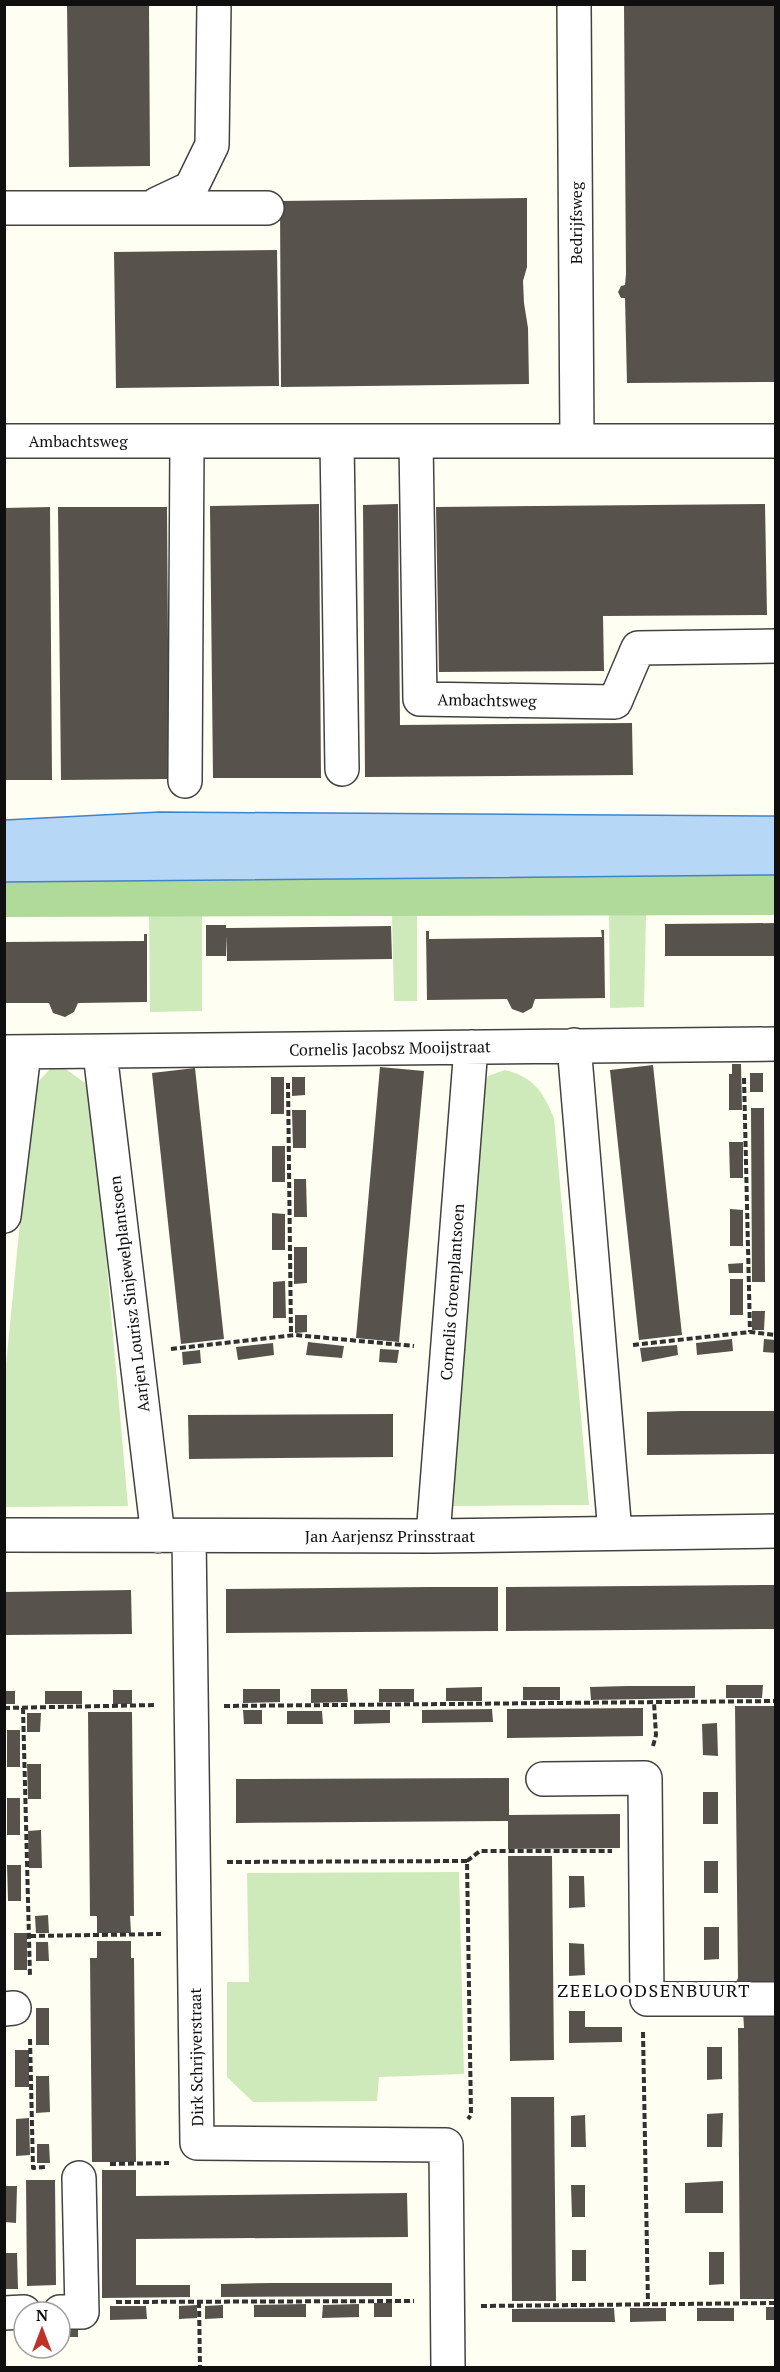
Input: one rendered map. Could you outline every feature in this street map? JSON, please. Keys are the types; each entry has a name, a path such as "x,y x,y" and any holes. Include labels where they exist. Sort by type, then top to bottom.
{"street":[{"path":"152,206 191,188 212,145 214,4"},
{"name":"Bedrijfsweg","path":"574,4 577,441"},
{"path":"4,208 152,206 267,208"},
{"name":"Ambachtsweg","path":"4,441 776,441"},
{"path":"185,781 187,441"},
{"path":"337,441 342,769"},
{"name":"Ambachtsweg","path":"416,441 420,699 615,702 638,648 776,646"},
{"name":"Cornelis Jacobsz Mooijstraat","path":"14,1052 100,1053 776,1044"},
{"path":"574,1045 615,1533"},
{"name":"Cornelis Groenplantsoen","path":"433,1536 471,1047"},
{"path":"4,1216 14,1052"},
{"name":"Aarjen Lourisz Sinjewelplantsoen","path":"100,1053 136,1352 174,1536"},
{"name":"Jan Aarjensz Prinsstraat","path":"4,1536 433,1536 776,1531"},
{"name":"Dirk Schrijverstraat","path":"174,1536 191,1704 197,2143 446,2145"},
{"path":"543,1779 645,1778 647,1999 776,1999"},
{"path":"446,2145 448,2367"},
{"path":"72,2312 82,2312 79,2178"}],"path":[{"path":"743,1044 750,1332"},
{"path":"288,1050 291,1335"},
{"path":"599,1348 750,1332 776,1335"},
{"path":"136,1352 291,1335 448,1349"},
{"path":"4,1708 191,1704 238,1706 776,1701"},
{"path":"645,1778 656,1735 654,1702"},
{"path":"23,1708 30,1936 20,2008 33,2168 66,2166 79,2178 93,2165 180,2163 197,2143"},
{"path":"194,1862 467,1861 480,1851 646,1852"},
{"path":"446,2145 471,2115 467,1861"},
{"path":"30,1936 194,1934"},
{"path":"647,1999 643,2025 648,2305"},
{"path":"199,2302 200,2367"}],"green space":[{"path":"775,875 775,915 5,917 5,882"},
{"path":"392,915 417,915 417,1001 394,1001"},
{"path":"609,915 646,915 644,1007 610,1008"},
{"path":"149,916 202,916 202,1011 150,1012"},
{"path":"63,1067 85,1083 93,1108 128,1506 5,1507 5,1375 32,1100 37,1083 50,1069"},
{"path":"505,1070 530,1081 541,1093 554,1118 589,1505 448,1506 481,1097 488,1076"},
{"path":"459,1872 464,2074 379,2077 377,2101 253,2102 227,2077 227,1982 249,1982 247,1873"}],"water":[{"path":"159,812 775,816 775,875 5,882 5,820"}],"building":[{"path":"67,4 149,4 150,166 69,167"},
{"path":"624,4 776,4 776,382 627,383 625,298 621,298 618,292 621,286 625,285 626,274"},
{"path":"527,198 527,267 523,281 528,328 529,384 281,387 280,201"},
{"path":"277,250 279,386 116,388 114,252"},
{"path":"319,504 321,778 213,778 210,506"},
{"path":"398,504 400,725 632,723 633,775 365,777 363,505"},
{"path":"765,504 767,615 603,616 604,671 439,672 436,507"},
{"path":"50,507 52,780 4,780 4,508"},
{"path":"58,507 167,507 169,779 61,780"},
{"path":"776,923 776,956 665,956 665,924"},
{"path":"206,925 226,925 226,928 391,926 392,959 227,961 227,936 226,956 206,956"},
{"path":"601,930 604,930 605,998 535,999 532,1008 523,1013 512,1009 507,999 427,1000 426,931 429,931 429,939 602,937"},
{"path":"144,934 147,934 147,1002 78,1003 74,1012 65,1017 53,1013 49,1003 4,1003 4,942 144,941"},
{"path":"732,1064 741,1064 742,1110 729,1110 729,1074 732,1074"},
{"path":"653,1065 682,1335 639,1340 610,1070"},
{"path":"380,1067 424,1071 399,1342 356,1338"},
{"path":"195,1068 224,1339 181,1344 152,1073"},
{"path":"750,1073 763,1073 763,1092 750,1092"},
{"path":"271,1077 284,1077 284,1114 271,1114"},
{"path":"292,1077 305,1077 305,1095 292,1096"},
{"path":"751,1108 764,1108 765,1282 752,1282"},
{"path":"292,1110 306,1110 306,1148 293,1148"},
{"path":"729,1142 743,1142 743,1178 730,1178"},
{"path":"272,1146 285,1146 285,1182 272,1182"},
{"path":"294,1179 306,1179 307,1217 294,1217"},
{"path":"730,1209 743,1210 743,1246 730,1246"},
{"path":"272,1213 285,1214 285,1250 272,1250"},
{"path":"294,1247 307,1247 307,1283 294,1284"},
{"path":"743,1263 743,1273 729,1273 728,1264"},
{"path":"730,1279 743,1279 743,1315 730,1315"},
{"path":"285,1281 286,1318 273,1318 273,1282"},
{"path":"752,1311 765,1311 764,1330 752,1330"},
{"path":"295,1315 307,1315 307,1332 295,1333"},
{"path":"732,1339 733,1351 697,1355 696,1343"},
{"path":"764,1339 776,1340 776,1353 763,1352"},
{"path":"308,1342 344,1346 342,1358 306,1355"},
{"path":"273,1343 274,1355 238,1360 236,1347"},
{"path":"677,1345 678,1355 642,1362 640,1348"},
{"path":"380,1349 399,1350 397,1363 379,1362"},
{"path":"200,1350 201,1363 183,1365 182,1352"},
{"path":"776,1411 776,1454 647,1455 647,1412"},
{"path":"393,1414 393,1457 189,1459 188,1415"},
{"path":"776,1585 776,1629 506,1631 506,1587"},
{"path":"498,1587 498,1631 226,1633 226,1589"},
{"path":"131,1590 132,1634 4,1635 4,1592"},
{"path":"726,1685 763,1685 762,1698 726,1698"},
{"path":"695,1686 695,1698 591,1700 590,1687"},
{"path":"482,1687 482,1701 446,1701 446,1688"},
{"path":"523,1687 560,1687 560,1700 523,1700"},
{"path":"243,1689 280,1689 280,1702 243,1703"},
{"path":"311,1689 347,1689 348,1702 311,1703"},
{"path":"379,1689 414,1689 414,1702 379,1702"},
{"path":"113,1690 132,1690 132,1704 113,1704"},
{"path":"4,1691 15,1691 15,1704 4,1704"},
{"path":"45,1691 82,1691 82,1704 45,1704"},
{"path":"735,1706 776,1706 776,1994 743,1994 743,1982 736,1982 738,1978"},
{"path":"643,1708 643,1736 507,1738 507,1709"},
{"path":"492,1709 493,1722 422,1723 422,1710"},
{"path":"243,1710 262,1710 262,1724 244,1724"},
{"path":"354,1710 390,1710 390,1723 354,1724"},
{"path":"287,1711 322,1711 323,1724 287,1724"},
{"path":"88,1712 132,1712 134,1916 130,1916 131,1933 97,1933 97,1916 90,1916"},
{"path":"27,1713 41,1713 40,1732 27,1732"},
{"path":"717,1723 718,1756 703,1755 702,1724"},
{"path":"7,1730 20,1730 20,1767 7,1767"},
{"path":"27,1764 41,1764 41,1799 28,1799"},
{"path":"509,1778 509,1815 620,1814 620,1848 508,1849 508,1821 236,1823 236,1779"},
{"path":"703,1792 718,1792 718,1824 703,1824"},
{"path":"7,1798 20,1798 20,1835 7,1835"},
{"path":"41,1830 42,1868 29,1868 28,1831"},
{"path":"508,1856 552,1856 554,2060 510,2061"},
{"path":"704,1861 718,1861 718,1893 704,1893"},
{"path":"7,1865 21,1865 21,1901 8,1901"},
{"path":"569,1876 584,1876 585,1907 569,1908"},
{"path":"48,1915 49,1933 36,1933 35,1916"},
{"path":"704,1927 719,1927 719,1959 704,1960"},
{"path":"14,1933 27,1933 27,1970 14,1970"},
{"path":"97,1941 131,1941 131,1958 134,1958 136,2162 92,2162 90,1958 97,1958"},
{"path":"36,1942 48,1942 49,1961 36,1961"},
{"path":"569,1943 584,1944 585,1975 569,1976"},
{"path":"36,2008 49,2008 49,2045 36,2045"},
{"path":"569,2011 585,2011 585,2027 622,2027 622,2042 569,2043"},
{"path":"743,2011 776,2011 776,2299 740,2299 738,2028 744,2028"},
{"path":"707,2047 722,2047 722,2079 707,2080"},
{"path":"15,2050 29,2050 29,2087 15,2087"},
{"path":"36,2076 49,2076 50,2112 36,2113"},
{"path":"511,2097 554,2097 556,2301 512,2301"},
{"path":"723,2113 722,2147 707,2147 707,2114"},
{"path":"585,2115 586,2147 571,2147 571,2116"},
{"path":"29,2118 30,2155 16,2156 16,2119"},
{"path":"37,2144 49,2144 50,2163 37,2163"},
{"path":"102,2170 136,2170 136,2196 407,2193 408,2237 136,2239 136,2285 190,2285 190,2297 102,2298"},
{"path":"26,2180 55,2180 56,2285 27,2286"},
{"path":"723,2181 723,2213 685,2213 685,2183"},
{"path":"571,2185 585,2185 585,2217 572,2217"},
{"path":"4,2186 17,2186 16,2223 4,2222"},
{"path":"572,2250 586,2250 586,2281 572,2281"},
{"path":"709,2252 724,2252 724,2284 709,2285"},
{"path":"4,2253 17,2253 18,2289 5,2289"},
{"path":"392,2283 392,2296 221,2297 221,2284"},
{"path":"374,2303 392,2303 392,2317 374,2317"},
{"path":"306,2304 306,2317 254,2317 254,2305"},
{"path":"359,2304 359,2317 322,2318 323,2305"},
{"path":"197,2305 197,2318 179,2319 179,2306"},
{"path":"223,2305 223,2318 205,2319 205,2306"},
{"path":"110,2306 146,2306 147,2319 110,2320"},
{"path":"766,2307 776,2307 776,2320 766,2320"},
{"path":"614,2308 615,2322 512,2322 512,2309"},
{"path":"630,2308 666,2308 666,2321 630,2322"},
{"path":"697,2308 734,2308 734,2321 697,2321"},
{"path":"72,2323 78,2323 78,2337 72,2337"}],"district":[{"name":"ZEELOODSENBUURT","path":"654,1990"}]}
